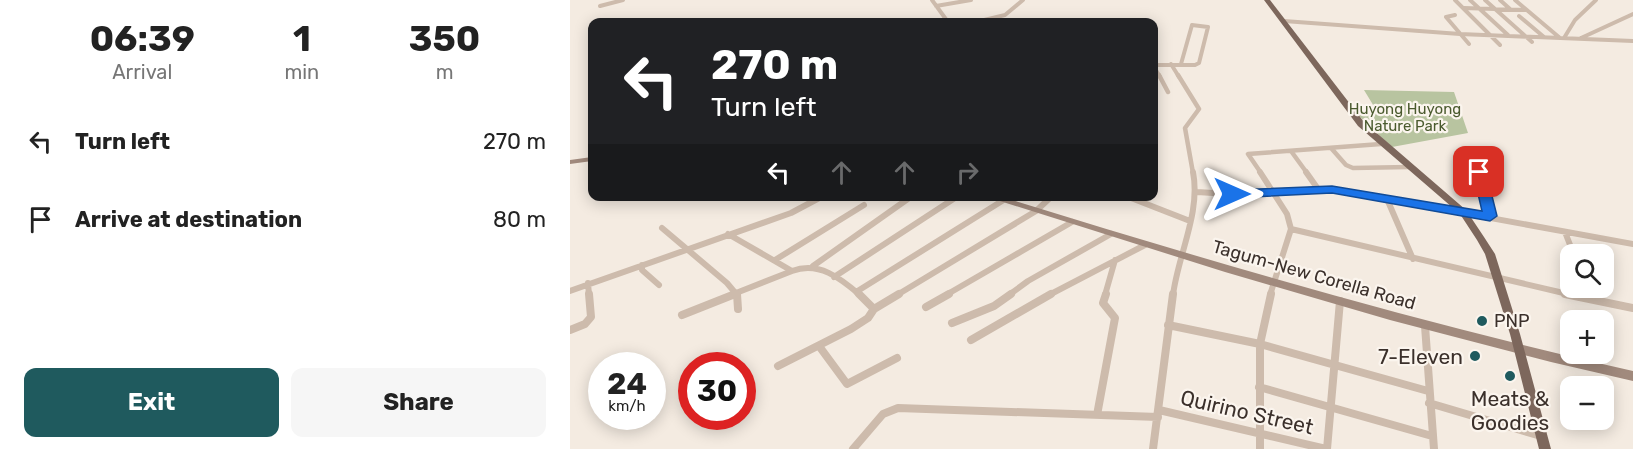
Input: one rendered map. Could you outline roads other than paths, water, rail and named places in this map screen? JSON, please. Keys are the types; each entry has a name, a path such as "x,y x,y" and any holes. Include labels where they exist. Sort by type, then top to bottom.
{"main road":[{"path":"1267,0 1361,124 1381,144 1463,212 1490,254 1520,352 1544,443"},
{"path":"570,162 588,160"},
{"name":"Tagum-New Corella Road","path":"1002,201 1425,326 1520,352 1633,376"}],"street":[{"path":"600,6 623,0"},
{"path":"932,0 945,18"},
{"path":"936,6 971,0"},
{"path":"993,18 1005,15 1023,0"},
{"path":"1455,0 1500,45"},
{"path":"1470,0 1508,36"},
{"path":"1485,0 1532,42"},
{"path":"1500,0 1510,9"},
{"path":"1515,0 1562,38"},
{"path":"1562,38 1575,20 1596,0"},
{"path":"1463,8 1526,9"},
{"path":"1578,39 1633,14"},
{"path":"1455,15 1446,17 1469,44"},
{"path":"1519,16 1545,38"},
{"path":"1284,21 1460,34 1633,41"},
{"path":"1158,66 1199,63 1208,27 1191,26 1181,64"},
{"path":"1153,449 1179,255 1197,192 1185,128 1186,122 1198,113 1199,109 1171,64"},
{"path":"1158,73 1168,92"},
{"path":"1260,449 1260,344 1274,282 1291,229 1287,214 1248,154 1381,144"},
{"path":"1331,148 1346,165 1353,168 1373,170 1409,167"},
{"path":"1291,151 1318,189"},
{"path":"1479,172 1490,216"},
{"path":"1197,192 1273,194 1318,189 1490,216 1633,244"},
{"path":"1387,199 1413,259"},
{"path":"570,291 791,213 814,201"},
{"path":"682,315 792,271 813,266 905,201"},
{"path":"834,277 950,201"},
{"path":"856,292 1002,201"},
{"path":"778,366 863,322 874,309 1036,211 1047,201"},
{"path":"1139,201 1190,220"},
{"path":"775,261 864,205"},
{"path":"926,307 1072,222"},
{"path":"662,228 689,249 737,294 738,309"},
{"path":"1291,229 1499,280 1560,292"},
{"path":"1565,232 1570,244"},
{"path":"728,234 792,271"},
{"path":"952,323 994,306 1029,281 1111,234"},
{"path":"971,340 1145,245"},
{"path":"1097,415 1115,318 1105,307 1104,296 1115,260"},
{"path":"642,265 647,275 659,285"},
{"path":"813,266 856,292 874,309"},
{"path":"570,330 585,324 591,318 588,284"},
{"path":"1590,298 1633,308"},
{"path":"1326,449 1340,302"},
{"path":"1168,325 1260,344 1428,391"},
{"path":"1425,326 1434,449"},
{"path":"819,346 847,384 897,358"},
{"path":"1259,387 1432,436"},
{"path":"1429,403 1544,443"},
{"name":"Quirino Street","path":"853,449 883,414 898,408 1097,415 1159,413 1326,449"}],"place":[{"name":"PNP","path":"1482,321"},
{"name":"7-Eleven","path":"1475,356"},
{"name":"Meats & Goodies","path":"1510,376"}],"park label":[{"name":"Huyong Huyong Nature Park","path":"1405,118"}]}
